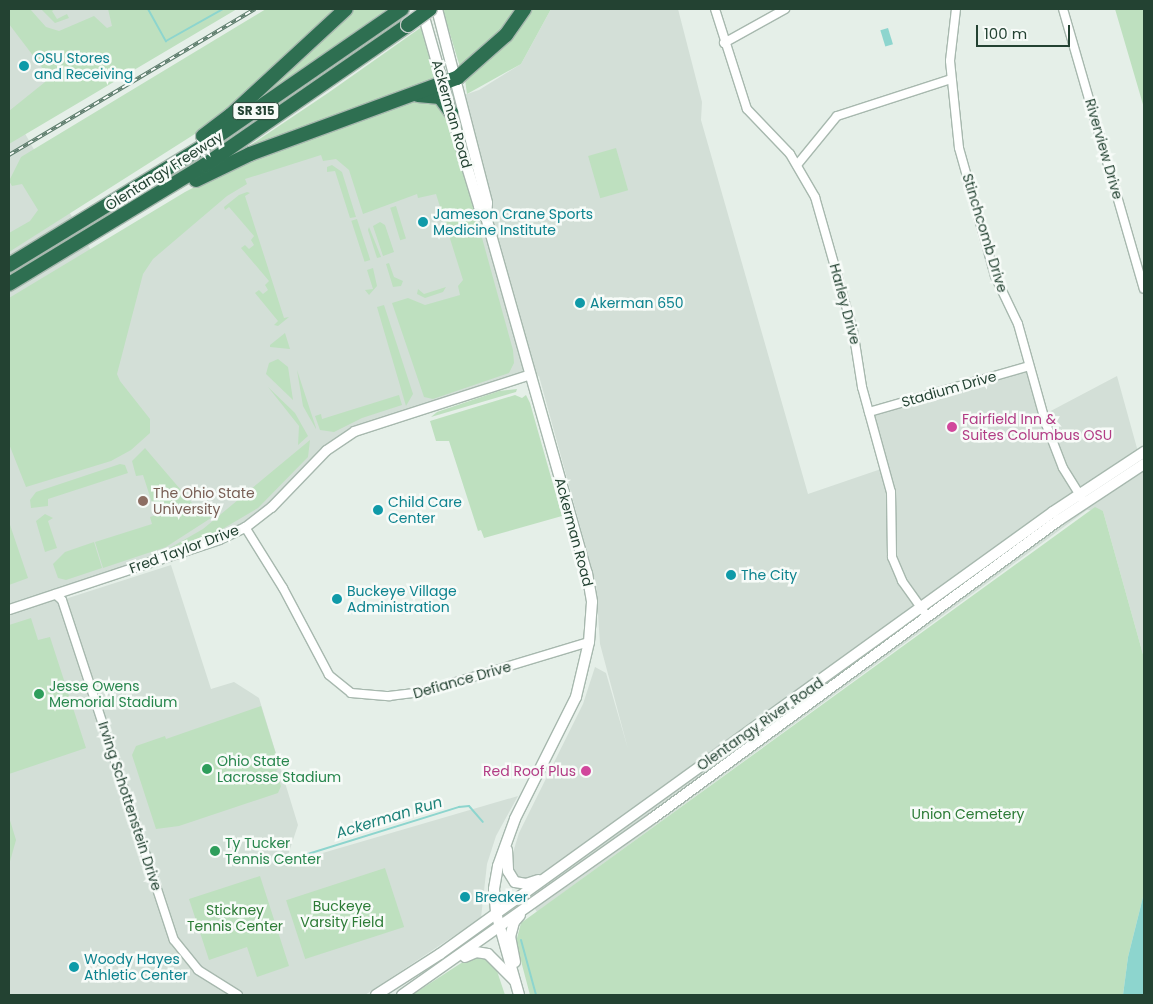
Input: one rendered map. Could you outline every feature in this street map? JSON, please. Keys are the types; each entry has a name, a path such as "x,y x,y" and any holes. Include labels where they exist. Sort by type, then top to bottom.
{"highway":[{"path":"106,207 231,115 346,9"},
{"name":"Olentangy Freeway","path":"9,265 106,207 294,86 402,9"},
{"name":"Olentangy Freeway","path":"9,284 115,221 304,100 430,9"},
{"path":"115,221 250,154 457,78 506,35 524,9"},
{"path":"408,97 434,94 440,97 451,112"}],"main road":[{"name":"Ackerman Road","path":"422,9 479,206 486,217 587,573 592,602 589,642 576,697 508,839 494,889 499,927 520,995"},
{"name":"Ackerman Road","path":"437,9 457,78 487,203 486,217"},
{"name":"Olentangy River Road","path":"376,995 496,913 924,611 1144,452"},
{"name":"Olentangy River Road","path":"1082,498 1144,464"},
{"name":"Olentangy River Road","path":"402,995 446,967 527,908 924,611"},
{"path":"508,839 508,871 515,882 526,884 550,874"},
{"path":"520,995 510,937 514,922 527,908"},
{"path":"446,967 471,954 483,952 498,961 502,971 514,980"}],"street":[{"name":"Harley Drive","path":"715,9 724,43 747,109 798,165 812,187 853,330 869,412 891,492 892,557 902,581 924,611"},
{"path":"724,43 785,9"},
{"name":"Stinchcomb Drive","path":"956,9 950,48 951,79 964,163 995,276 1018,324 1055,451 1082,498"},
{"name":"Riverview Drive","path":"1063,9 1144,289"},
{"path":"798,165 837,116 951,79"},
{"name":"Stadium Drive","path":"869,412 1030,366"},
{"name":"Fred Taylor Drive","path":"9,609 195,548 244,527 271,507 326,450 354,431 530,374"},
{"name":"Defiance Drive","path":"244,527 288,598 329,675 351,693 389,696 423,692 589,642"},
{"name":"Irving Schottenstein Drive","path":"55,594 64,607 174,940 198,970 238,995"}],"shaded area":[{"name":"The Ohio State University","path":"9,9 163,9 23,130 98,263 280,157 479,90 521,64 551,9 678,9 702,102 701,120 808,494 884,468 869,412 1029,366 1045,414 1117,376 1140,459 1144,457 1144,658 1103,511 1087,510 537,912 514,878 511,859 519,833 583,704 595,667 606,673 628,749 600,644 596,584 539,376 530,374 354,431 245,527 55,594 62,600 171,565 211,689 234,682 259,698 298,825 285,864 518,796 496,836 487,864 481,918 365,995 9,995"}],"green space":[{"path":"9,9 30,9 46,27 59,31 94,16 107,28 112,26 108,9 237,9 9,144 9,111 50,78 9,24"},
{"path":"41,9 55,9 52,11 57,19 67,14 69,18 55,23"},
{"path":"266,9 340,9 209,125 9,252 9,233 30,221 38,210 22,184 12,186 9,181 21,157"},
{"path":"353,9 387,9 251,105 346,14"},
{"path":"446,9 520,9 507,27 460,67 443,11"},
{"path":"529,9 551,9 521,64 467,94 465,80 504,47"},
{"path":"1115,9 1144,9 1144,108 1137,84"},
{"path":"423,26 438,79 249,146 328,93"},
{"path":"423,96 438,98 450,122 513,350 514,363 509,373 433,399 424,397 392,303 408,298 425,305 460,295 458,286 463,280 436,194 418,198 417,194 363,214 349,170 336,159 323,161 321,155 245,179 247,184 227,196 153,259 143,274 117,374 120,381 150,419 150,433 131,450 111,461 26,487 9,444 9,298 185,192 239,164"},
{"path":"616,148 628,190 600,198 588,156"},
{"path":"332,165 342,172 356,217 350,218 335,171 327,172 327,167"},
{"path":"247,192 250,193 245,196 284,318 289,317 278,326 274,325 278,321 255,293 259,290 263,294 268,290 265,285 269,281 241,248 245,245 249,249 254,245 251,240 254,236 229,207 225,210 224,207 239,195"},
{"path":"396,206 406,239 400,240 390,208"},
{"path":"357,219 370,260 365,262 351,221"},
{"path":"380,222 385,225 394,252 383,256 373,226"},
{"path":"369,227 381,257 377,258 368,230"},
{"path":"389,263 394,277 403,281 401,286 393,287 386,264"},
{"path":"373,268 377,286 369,295 365,290 373,289 367,270"},
{"path":"446,287 443,292 425,298 417,294 418,289 424,294"},
{"path":"384,305 413,394 406,406 377,307"},
{"path":"285,333 290,349 270,347 270,345"},
{"path":"278,359 288,367 293,400 266,374 269,363"},
{"path":"297,370 316,428 316,429 303,406"},
{"path":"268,387 295,413 308,436 298,445 299,426"},
{"path":"517,389 516,392 431,417 437,412 499,391"},
{"path":"399,395 402,405 362,418 334,432 320,430 315,416 321,414 322,419"},
{"path":"515,395 522,398 526,395 530,403 562,516 484,538 481,530 478,531 449,441 436,441 430,421"},
{"path":"310,440 308,457 258,508 219,531 168,549 203,529"},
{"path":"145,448 204,517 208,514 211,518 166,547 103,568 95,542 152,524 150,517 156,515 143,475 136,476 132,461"},
{"path":"120,464 125,465 128,473 48,499 48,506 31,508 30,500 36,492"},
{"name":"Union Cemetery","path":"1095,507 1103,511 1144,658 1144,893 1128,957 1123,995 530,995 516,942 521,923"},
{"path":"45,514 53,518 48,521 57,548 45,552 36,521"},
{"path":"9,522 28,578 9,585"},
{"path":"94,542 102,568 66,580 58,578 53,564 65,552"},
{"name":"Jesse Owens Memorial Stadium","path":"31,618 38,640 50,637 86,748 9,774 9,625"},
{"name":"Ohio State Lacrosse Stadium","path":"261,706 280,767 276,771 281,786 278,793 179,826 156,829 132,755 136,746 165,736 166,739"},
{"path":"9,817 16,840 9,865"},
{"name":"Buckeye Varsity Field","path":"385,868 404,927 305,959 286,900"},
{"name":"Stickney Tennis Center","path":"260,876 289,966 257,977 247,947 209,960 189,899"},
{"path":"472,956 486,959 496,968 505,995 412,995"}],"water":[{"path":"888,28 893,44 885,47 880,30"},
{"path":"1144,893 1144,995 1123,995 1128,957"}],"waterway":[{"path":"148,9 166,41 223,9"},
{"name":"Ackerman Run","path":"295,858 459,807 469,806 483,822"},
{"name":"Ackerman Run","path":"521,940 536,995"}],"railway":[{"path":"9,155 255,9"}],"place":[{"name":"OSU Stores and Receiving","path":"24,66"},
{"name":"Jameson Crane Sports Medicine Institute","path":"423,222"},
{"name":"Akerman 650","path":"580,303"},
{"name":"Fairfield Inn & Suites Columbus OSU","path":"952,427"},
{"name":"The Ohio State University","path":"143,501"},
{"name":"Child Care Center","path":"378,510"},
{"name":"The City","path":"731,575"},
{"name":"Buckeye Village Administration","path":"337,599"},
{"name":"Jesse Owens Memorial Stadium","path":"39,694"},
{"name":"Ohio State Lacrosse Stadium","path":"207,769"},
{"name":"Red Roof Plus","path":"586,771"},
{"name":"Ty Tucker Tennis Center","path":"215,851"},
{"name":"Breaker","path":"465,897"},
{"name":"Woody Hayes Athletic Center","path":"74,967"}]}
